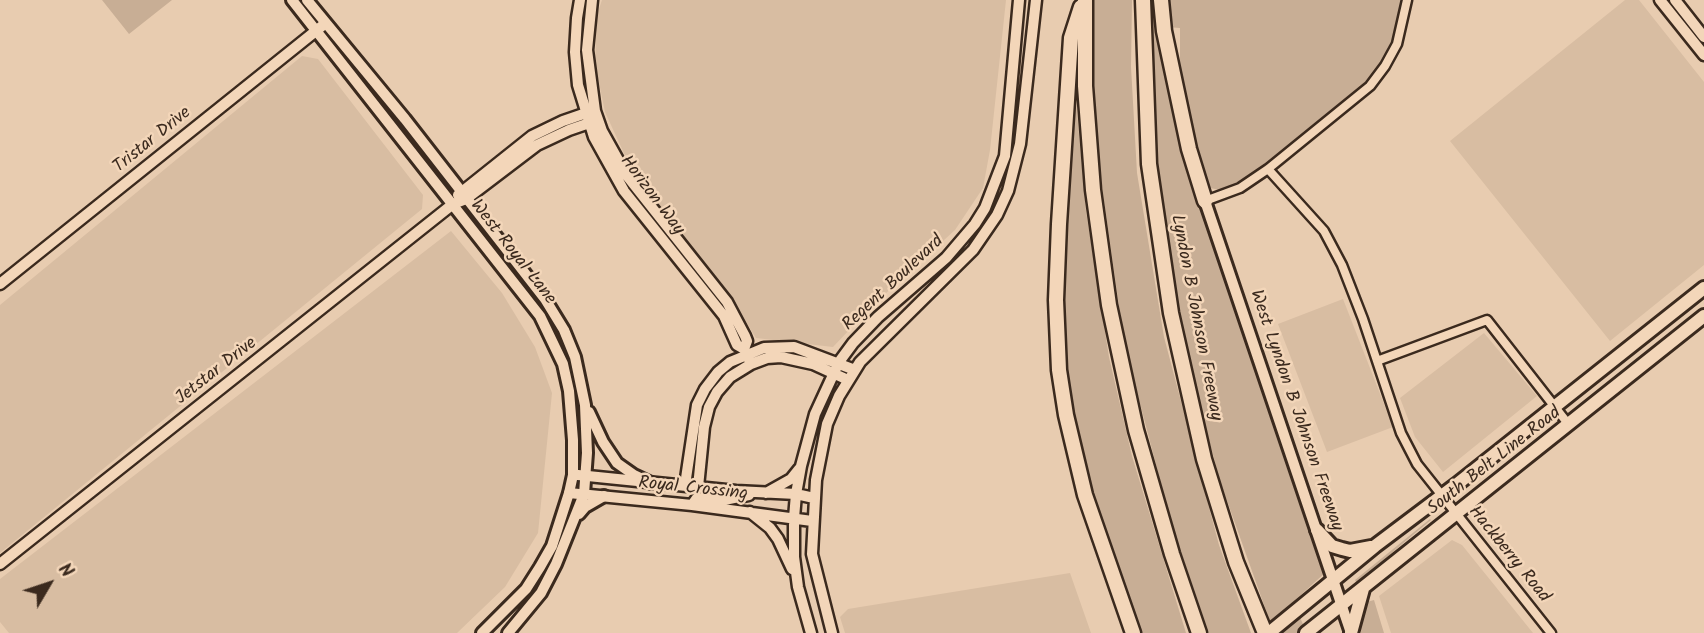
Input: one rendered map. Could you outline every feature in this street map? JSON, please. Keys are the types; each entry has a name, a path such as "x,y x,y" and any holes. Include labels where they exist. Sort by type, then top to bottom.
{"highway":[{"path":"1084,0 1087,112 1093,190 1109,305 1136,430 1197,631"},
{"path":"1084,0 1071,38 1056,300 1059,370 1066,415 1085,495 1133,633"},
{"name":"Lyndon B Johnson Freeway","path":"1143,0 1149,164 1171,313 1208,472 1236,562 1267,633"},
{"path":"1161,0 1164,32 1186,138 1205,201"}],"main road":[{"name":"West Royal Lane","path":"292,0 540,316 563,364 572,417 573,475 569,493 552,546 540,568 526,589 482,633"},
{"name":"West Royal Lane","path":"307,0 405,119 556,316 575,357 585,405 587,475 584,494 556,564 541,593 508,633"},
{"name":"West Lyndon B Johnson Freeway","path":"1205,201 1351,633"},
{"name":"South Belt Line Road","path":"1267,633 1704,288"},
{"name":"South Belt Line Road","path":"1306,633 1704,316"},
{"path":"585,405 603,442 617,463 651,483"},
{"path":"575,519 585,507 604,496"},
{"path":"1317,530 1332,546 1342,549 1350,551 1375,546"},
{"path":"1351,633 1363,588"}],"street":[{"name":"Horizon Way","path":"580,0 575,52 578,85 624,191 717,306 737,345 745,351 751,364"},
{"name":"Horizon Way","path":"592,0 587,50 592,117"},
{"name":"Regent Boulevard","path":"811,633 798,587 794,558 794,518 801,466 815,414 839,362 853,343 963,240 985,208 1005,156 1019,0"},
{"name":"Regent Boulevard","path":"832,633 814,567 812,521 822,442 827,424 848,380 870,351 973,250 997,215 1008,191 1020,145 1036,0"},
{"path":"1205,201 1240,188 1268,169 1370,86 1385,66 1396,44 1407,0"},
{"path":"1660,0 1704,55"},
{"path":"1675,0 1704,37"},
{"name":"Tristar Drive","path":"0,284 326,23"},
{"path":"1685,31 1694,24"},
{"name":"Jetstar Drive","path":"0,564 453,204 532,136 592,117"},
{"name":"Horizon Way","path":"612,162 727,302 747,341 745,351"},
{"name":"Hackberry Road","path":"1268,169 1324,231 1342,265 1401,433 1416,464 1551,633"},
{"path":"654,228 663,221"},
{"path":"1377,361 1487,320 1569,425"},
{"path":"685,485 694,421 705,389 718,372 745,351 794,347 855,370"},
{"path":"698,487 704,427 709,407 730,377 767,358 793,358 848,380"},
{"path":"694,421 704,427"},
{"path":"692,505 697,498 724,500 763,493 791,479 801,466"},
{"name":"Royal Crossing","path":"573,475 796,494 814,498"},
{"name":"Royal Crossing","path":"569,493 692,505 812,521"},
{"path":"749,512 770,528 778,539 798,587"}],"shaded area":[{"path":"102,0 172,0 129,34"},
{"path":"602,0 1006,0 990,150 983,188 955,230 873,305 833,347 756,338 729,295 634,175 605,112 595,63 597,15"},
{"path":"1092,0 1132,0 1131,67 1137,173 1164,337 1219,545 1251,633 1209,633 1172,526 1124,342 1101,179 1092,73"},
{"path":"1151,0 1157,0 1160,36 1177,130 1326,572 1293,602 1307,633 1274,633 1220,481 1192,376 1173,288 1158,171 1151,65"},
{"path":"1165,0 1401,0 1393,37 1385,55 1355,93 1254,173 1220,190 1210,188 1204,183 1185,102 1180,66 1180,28 1167,27"},
{"path":"1625,0 1639,0 1704,82 1704,265 1610,341 1450,141"},
{"path":"302,56 318,59 423,195 422,209 0,553 0,305"},
{"path":"1074,80 1086,211 1109,357 1132,456 1186,633 1139,633 1100,528 1068,400 1061,308"},
{"path":"451,231 502,293 535,347 552,393 538,533 505,587 457,633 9,633 0,622 0,579"},
{"path":"1343,299 1393,427 1327,452 1278,324"},
{"path":"1484,333 1537,396 1443,472 1415,437 1400,398"},
{"path":"1431,520 1358,585 1355,580"},
{"path":"1452,540 1462,545 1533,633 1391,633 1379,596"},
{"path":"1070,573 1091,633 845,633 840,617 848,609"},
{"path":"1374,600 1384,633 1361,633 1359,615 1363,614 1367,602"}]}
